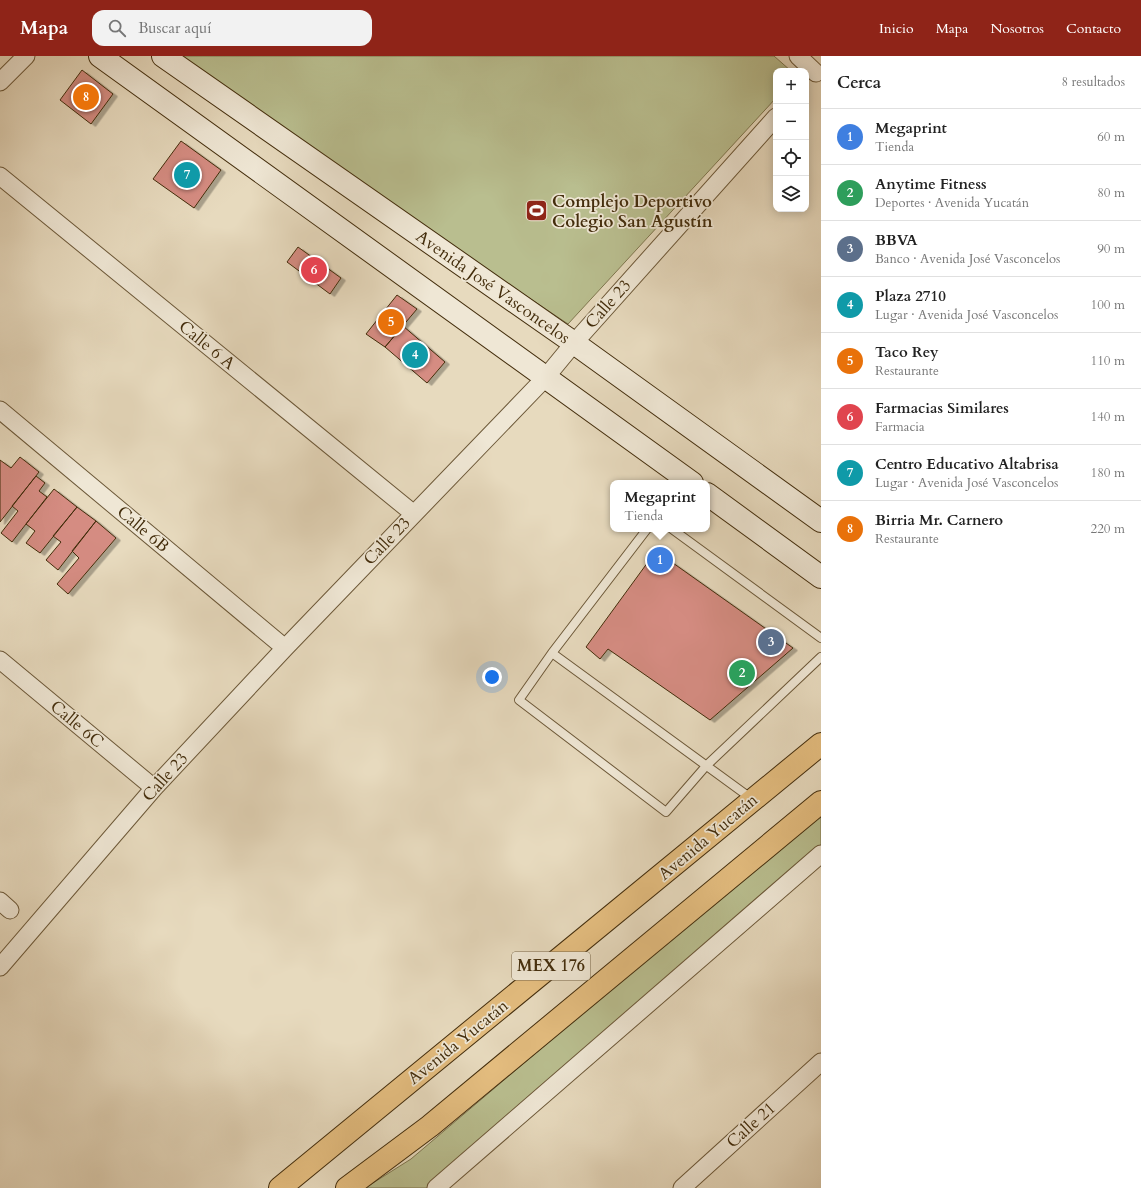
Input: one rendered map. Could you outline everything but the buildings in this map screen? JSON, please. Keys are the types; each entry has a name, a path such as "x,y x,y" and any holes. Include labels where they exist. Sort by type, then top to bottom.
{"main road":[{"path":"100,56 546,377 686,480"},
{"name":"Avenida José Vasconcelos","path":"163,56 574,343 821,521"},
{"path":"710,496 821,577"},
{"name":"Avenida Yucatán","path":"280,1188 821,744"},
{"name":"MEX 176","path":"347,1188 430,1126 821,802"}],"street":[{"path":"0,82 26,56"},
{"path":"798,56 814,75"},
{"name":"Calle 23","path":"0,967 154,788 285,648 546,377 574,343 773,120"},
{"name":"Calle 6 A","path":"0,176 414,514"},
{"name":"Calle 6B","path":"0,410 285,648"},
{"name":"Calle 6C","path":"0,660 154,788"},
{"path":"436,1188 821,854"},
{"name":"Calle 21","path":"682,1188 821,1062"}],"lane":[{"path":"645,532 552,653 519,700 666,812 706,766 821,657"},
{"path":"676,532 821,638"},
{"path":"552,653 753,800"}],"green space":[{"name":"Complejo Deportivo Colegio San Agustín","path":"168,56 774,56 788,68 773,68 773,101 568,324"},
{"path":"821,811 821,864 439,1188 365,1188 411,1159"}],"place":[{"name":"Birria Mr. Carnero","path":"86,97"},
{"name":"Centro Educativo Altabrisa","path":"187,175"},
{"name":"Complejo Deportivo Colegio San Agustín","path":"536,211"},
{"name":"Farmacias Similares","path":"314,270"},
{"name":"Taco Rey","path":"391,322"},
{"name":"Plaza 2710","path":"415,355"},
{"name":"Megaprint","path":"660,560"},
{"name":"BBVA","path":"771,642"},
{"name":"Anytime Fitness","path":"742,673"}]}
